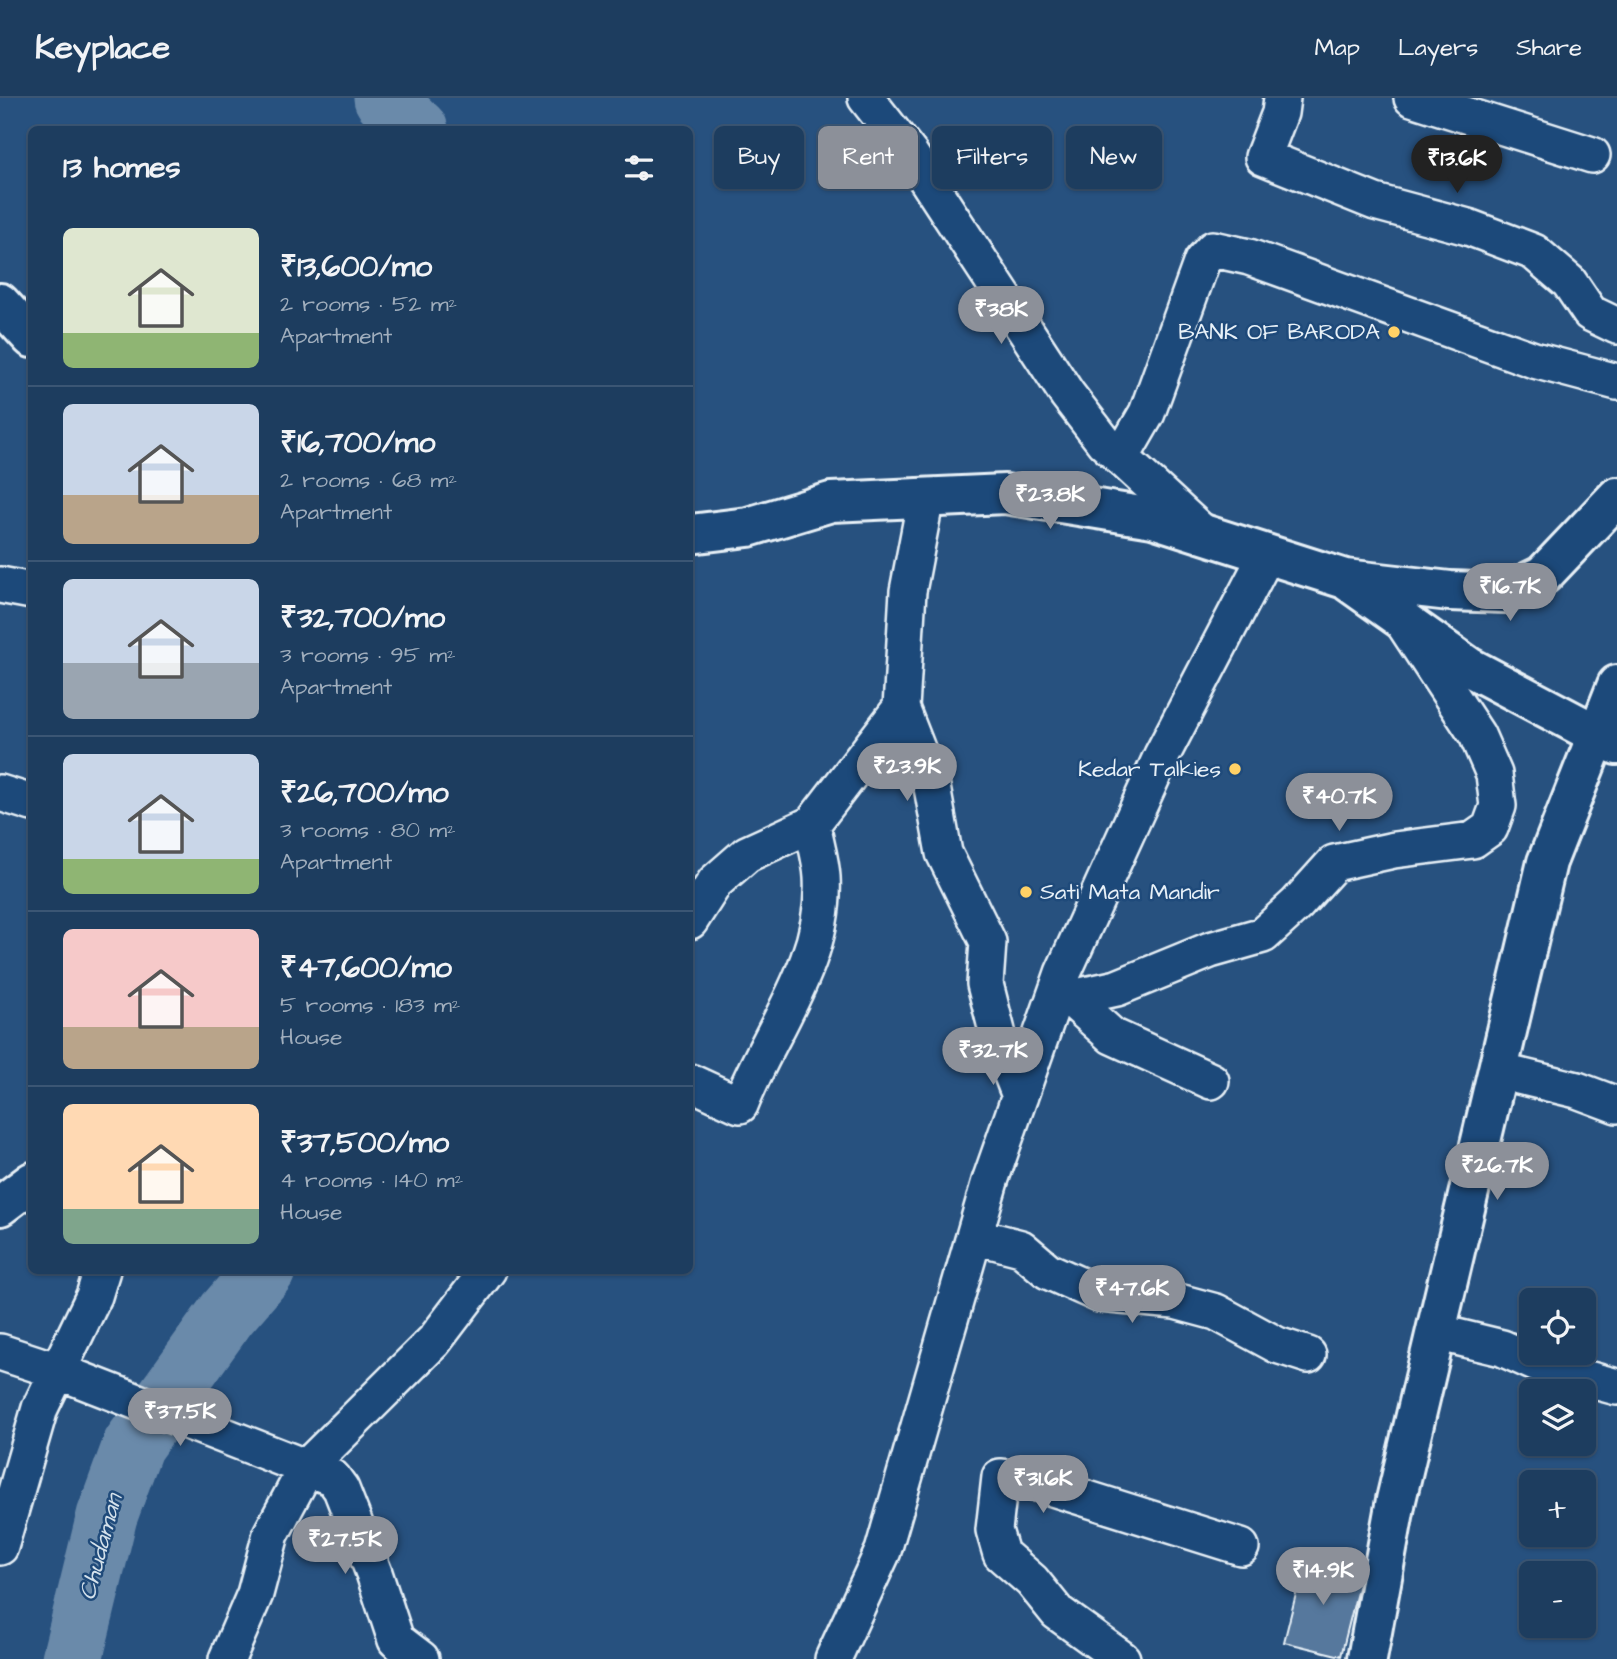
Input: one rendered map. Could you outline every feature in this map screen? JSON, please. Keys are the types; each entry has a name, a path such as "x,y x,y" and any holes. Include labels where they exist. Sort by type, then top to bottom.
{"street":[{"path":"866,98 910,154 1067,394 1121,458 1205,535"},
{"path":"1282,98 1280,113 1263,157 1375,202 1468,227 1534,252 1569,282 1590,313 1617,326"},
{"path":"1412,98 1592,155"},
{"path":"1121,458 1147,413 1202,261 1213,249 1250,257 1534,359 1617,383"},
{"path":"0,303 28,334"},
{"path":"693,534 748,527 831,502 1005,494 1153,518 1345,579 1450,591 1506,593 1543,575 1617,497"},
{"path":"926,497 908,591 901,708 933,787 944,853 988,942 985,985 1001,1046 1020,1096"},
{"path":"835,1658 883,1551 975,1236 1020,1096 1061,1000 1063,973 1162,755 1266,556"},
{"path":"1345,579 1469,667 1606,740"},
{"path":"0,585 28,590"},
{"path":"1061,1000 1117,988 1210,950 1263,935 1297,904 1334,863 1394,850 1473,840 1490,828 1498,806 1494,774 1477,735 1400,618"},
{"path":"1367,1659 1396,1500 1547,862 1606,740 1617,685"},
{"path":"693,915 715,882 747,854 812,824 901,708"},
{"path":"0,793 28,802"},
{"path":"693,1083 740,1105 775,1027 803,979 816,933 822,878 812,824"},
{"path":"1061,1000 1112,1036 1211,1081"},
{"path":"1498,1071 1577,1090 1617,1105"},
{"path":"0,1206 28,1185"},
{"path":"975,1236 1021,1248 1048,1271 1098,1294 1175,1301 1216,1312 1277,1345 1308,1355"},
{"path":"0,1547 40,1408 100,1274"},
{"path":"227,1659 255,1594 295,1462 434,1341 485,1274"},
{"path":"1436,1332 1502,1348 1546,1368 1617,1387"},
{"path":"0,1352 96,1385 333,1478 341,1489 374,1573 396,1640 421,1659"},
{"path":"1122,1659 1057,1612 1032,1581 1001,1554 994,1530 1000,1477 1027,1480 1241,1547"}],"building":[{"path":"1305,1558 1362,1572 1341,1656 1284,1642"}],"waterway":[{"name":"Chudaman","path":"384,98 414,126"},
{"name":"Chudaman","path":"72,1659 107,1516 133,1445 227,1314 262,1274"}],"place":[{"name":"BANK OF BARODA","path":"1394,332"},
{"name":"Kedar Talkies","path":"1235,769"},
{"name":"Sati Mata Mandir","path":"1026,892"}]}
